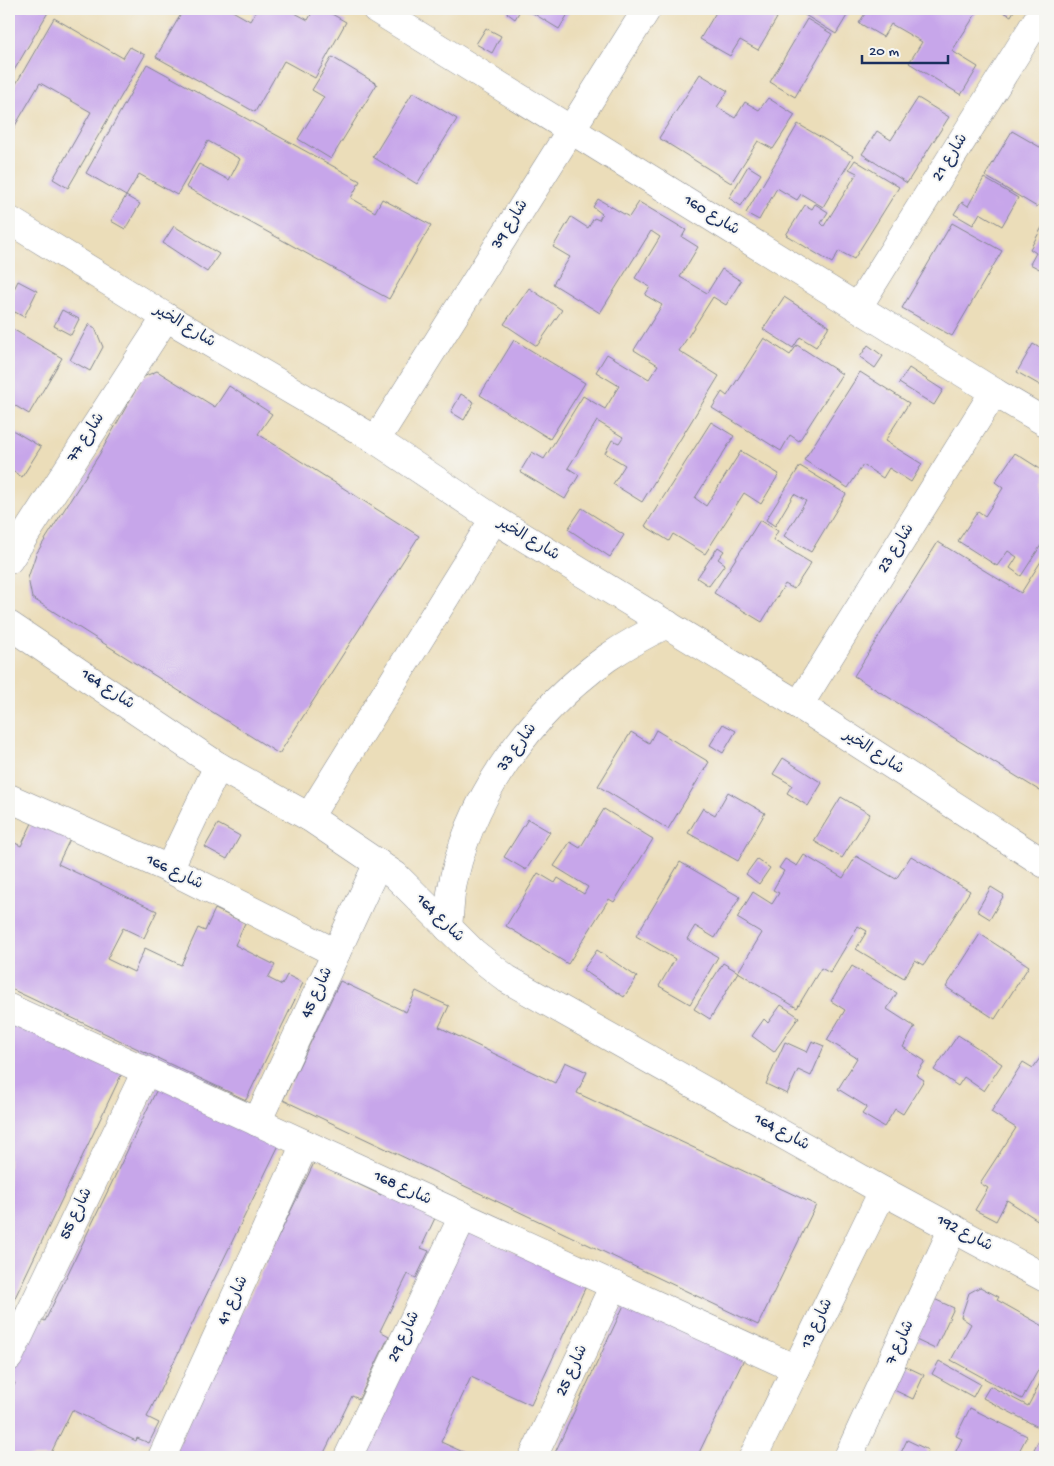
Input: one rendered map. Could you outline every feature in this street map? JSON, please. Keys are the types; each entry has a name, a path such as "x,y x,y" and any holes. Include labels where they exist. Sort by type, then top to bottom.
{"street":[{"name":"شارع 160","path":"376,9 1045,422"},
{"name":"شارع 39","path":"376,440 646,9"},
{"name":"شارع 21","path":"858,308 1044,9"},
{"name":"شارع الخير","path":"9,220 166,317 376,440 494,519 799,705 1045,864"},
{"name":"شارع 77","path":"9,560 166,317"},
{"name":"شارع 23","path":"799,705 994,392"},
{"path":"309,817 494,519"},
{"name":"شارع 33","path":"448,928 459,860 468,834 495,780 513,752 557,700 582,678 608,657 637,639 667,624"},
{"name":"شارع 164","path":"9,625 218,766 309,817 395,875 472,952 507,979 883,1191"},
{"path":"169,869 218,766"},
{"name":"شارع 166","path":"9,798 169,869 336,953"},
{"name":"شارع 45","path":"257,1122 378,863"},
{"name":"شارع 168","path":"9,1008 796,1369"},
{"name":"شارع 55","path":"9,1357 146,1071"},
{"name":"شارع 41","path":"162,1457 305,1144"},
{"name":"شارع 192","path":"883,1191 1045,1278"},
{"name":"شارع 13","path":"753,1457 883,1191"},
{"name":"شارع 29","path":"348,1457 463,1216"},
{"name":"شارع 7","path":"848,1457 953,1228"},
{"name":"شارع 25","path":"533,1457 614,1285"}],"building":[{"path":"9,9 50,9 9,79"},
{"path":"184,9 229,9 250,21 257,9 295,9 293,12 308,20 314,9 323,9 346,22 315,78 284,61 255,112 156,57"},
{"path":"509,9 521,9 515,19 507,13"},
{"path":"526,9 571,9 559,29"},
{"path":"718,9 762,9 777,18 758,50 740,40 730,56 700,39"},
{"path":"795,9 851,9 836,34"},
{"path":"868,9 979,9 952,51 978,67 961,95 909,63 922,42 891,24 883,37 859,23"},
{"path":"998,9 1015,9 1011,16"},
{"path":"54,18 123,58 130,47 145,55 68,188 53,179 91,112 40,83 9,136 9,96"},
{"path":"807,19 832,34 795,97 770,82"},
{"path":"486,28 501,36 492,53 476,44"},
{"path":"332,57 377,84 331,159 298,139 324,97 312,90"},
{"path":"147,64 360,181 351,198 375,212 382,199 431,225 389,299 186,187 199,164 229,180 240,159 208,141 177,195 139,174 126,196 86,173"},
{"path":"700,74 728,91 717,107 735,118 745,102 759,110 768,98 795,115 773,149 758,141 731,183 659,138"},
{"path":"413,92 457,119 417,184 373,157"},
{"path":"918,98 949,117 907,183 862,154 877,131 891,140"},
{"path":"798,124 853,156 823,207 801,194 797,200 777,188 759,220 746,213"},
{"path":"1012,131 1045,150 1045,194 1037,207 985,176"},
{"path":"855,160 899,187 854,259 839,251 832,263 786,235 805,205 812,209 815,204 828,212 821,223 824,226 857,173 849,169"},
{"path":"748,166 761,174 741,206 729,198"},
{"path":"984,178 1018,198 1002,226 980,213 973,225 954,214 962,202 968,206"},
{"path":"126,196 140,204 125,229 111,221"},
{"path":"598,199 629,217 639,202 686,230 682,237 698,247 680,277 707,293 722,269 741,281 726,305 713,297 679,351 719,376 642,502 613,484 625,465 605,453 612,440 619,443 623,437 597,421 568,468 579,475 565,499 520,472 532,452 544,459 583,396 605,409 619,386 596,372 607,354 649,379 658,365 634,350 662,305 645,295 650,287 635,278 660,237 651,231 600,313 553,284 570,257 553,247 571,217 588,228 594,218 599,220 602,214 593,207"},
{"path":"1045,222 1045,272 1030,264 1036,253 1030,249"},
{"path":"952,223 1002,251 952,336 902,308"},
{"path":"174,226 219,254 207,272 163,243"},
{"path":"18,281 37,291 24,317 15,312 11,319 9,318 9,299"},
{"path":"529,288 562,310 537,346 504,324"},
{"path":"784,297 829,326 816,347 800,337 793,348 763,329"},
{"path":"62,310 79,319 71,335 54,326"},
{"path":"89,324 95,328 103,347 90,371 70,360"},
{"path":"9,327 62,358 29,414 9,402"},
{"path":"764,338 790,355 797,345 842,374 799,441 790,435 781,451 712,408 722,392 727,396"},
{"path":"514,340 585,383 550,439 480,395"},
{"path":"1033,344 1045,351 1045,388 1017,372"},
{"path":"868,345 883,356 875,368 860,357"},
{"path":"909,368 943,390 934,405 899,383"},
{"path":"157,371 215,407 229,386 272,414 258,434 419,536 279,754 32,598 28,578 36,554 99,455 143,377"},
{"path":"860,372 909,403 885,441 922,464 911,482 889,468 883,478 863,465 848,488 804,460"},
{"path":"461,394 474,402 464,420 451,412"},
{"path":"711,422 734,436 695,498 706,506 741,451 779,474 761,504 744,493 705,554 673,534 669,541 645,526"},
{"path":"9,428 41,447 22,477 9,469"},
{"path":"1015,453 1045,472 1045,539 1021,576 1010,568 1017,557 1008,551 997,566 958,541 978,511 985,516 1003,488 995,482"},
{"path":"800,466 846,494 811,552 784,536 806,501 794,494 775,526 766,520"},
{"path":"582,508 624,535 610,557 568,529"},
{"path":"760,520 778,531 773,540 811,563 794,589 785,584 762,622 714,593"},
{"path":"938,542 1021,593 1045,555 1045,794 854,676"},
{"path":"718,547 724,551 718,559 725,564 709,586 697,578"},
{"path":"723,724 736,731 723,753 710,745"},
{"path":"656,730 709,762 668,829 598,786 631,732 649,743"},
{"path":"783,758 822,783 808,806 787,793 792,785 773,774"},
{"path":"728,792 765,813 738,861 688,833 703,808 715,815"},
{"path":"841,797 870,814 842,858 814,841"},
{"path":"604,809 653,839 614,902 609,899 568,964 506,926 538,873 555,883 558,878 584,894 588,887 554,866 570,842 580,848"},
{"path":"528,819 550,832 526,870 504,857"},
{"path":"33,821 70,839 58,864 157,911 144,938 123,928 107,959 134,972 145,948 181,965 198,928 205,931 215,909 245,923 235,945 275,965 268,978 282,985 287,975 303,983 246,1100 9,988 9,840 21,846"},
{"path":"218,824 240,836 227,859 205,847"},
{"path":"804,855 843,878 856,856 896,879 911,856 970,891 924,965 915,960 904,978 856,949 867,931 858,926 830,973 821,968 797,1008 738,972 762,933 737,918 753,892 772,904 779,893 773,890 784,871 779,868 785,859 797,866"},
{"path":"757,859 770,868 759,884 746,874"},
{"path":"680,862 740,897 715,938 695,926 687,939 718,957 690,1004 659,986 675,959 636,936"},
{"path":"991,887 1004,895 990,919 977,911"},
{"path":"980,934 1029,966 995,1019 946,987"},
{"path":"597,950 637,977 624,997 583,970"},
{"path":"723,963 738,972 710,1019 694,1009"},
{"path":"852,966 897,993 887,1009 915,1027 903,1047 925,1061 916,1075 924,1080 903,1114 895,1109 884,1127 862,1114 867,1107 838,1089 857,1058 827,1040 845,1010 831,1001"},
{"path":"340,981 406,1012 416,991 449,1006 439,1027 555,1083 565,1062 587,1072 577,1093 816,1205 758,1325 283,1100"},
{"path":"781,1005 799,1017 774,1052 752,1036 764,1019 768,1023"},
{"path":"9,1015 124,1069 11,1306 23,1312 9,1342"},
{"path":"958,1035 1002,1064 984,1091 964,1077 958,1086 934,1070"},
{"path":"812,1041 824,1046 811,1076 798,1070 787,1094 766,1084 785,1042 807,1052"},
{"path":"1045,1051 1045,1212 1039,1221 1007,1200 996,1221 975,1210 988,1188 980,1183 1016,1128 991,1112 1023,1062 1033,1068"},
{"path":"159,1085 280,1143 147,1417 159,1423 149,1443 137,1438 136,1441 72,1410 49,1457 18,1457 9,1453 9,1397 15,1383 9,1380 39,1318 45,1321"},
{"path":"314,1163 381,1195 385,1185 435,1218 421,1248 429,1251 416,1278 408,1274 380,1331 389,1336 359,1399 352,1396 323,1455 329,1457 172,1457"},
{"path":"464,1229 587,1284 531,1405 471,1377 441,1442 474,1457 358,1457"},
{"path":"980,1287 999,1297 997,1300 1045,1327 1045,1358 1022,1399 951,1360 971,1324 961,1317 969,1293"},
{"path":"934,1299 954,1308 935,1349 916,1340"},
{"path":"625,1303 744,1359 697,1457 553,1457"},
{"path":"939,1361 980,1384 973,1397 932,1374"},
{"path":"905,1366 924,1375 913,1399 894,1390"},
{"path":"1045,1373 1045,1414 1038,1427 983,1398 990,1386 1028,1406"},
{"path":"970,1408 1027,1436 1016,1457 953,1457 962,1439 956,1436"},
{"path":"1045,1428 1045,1457 1030,1457"},
{"path":"907,1440 928,1450 925,1457 899,1457"}]}
